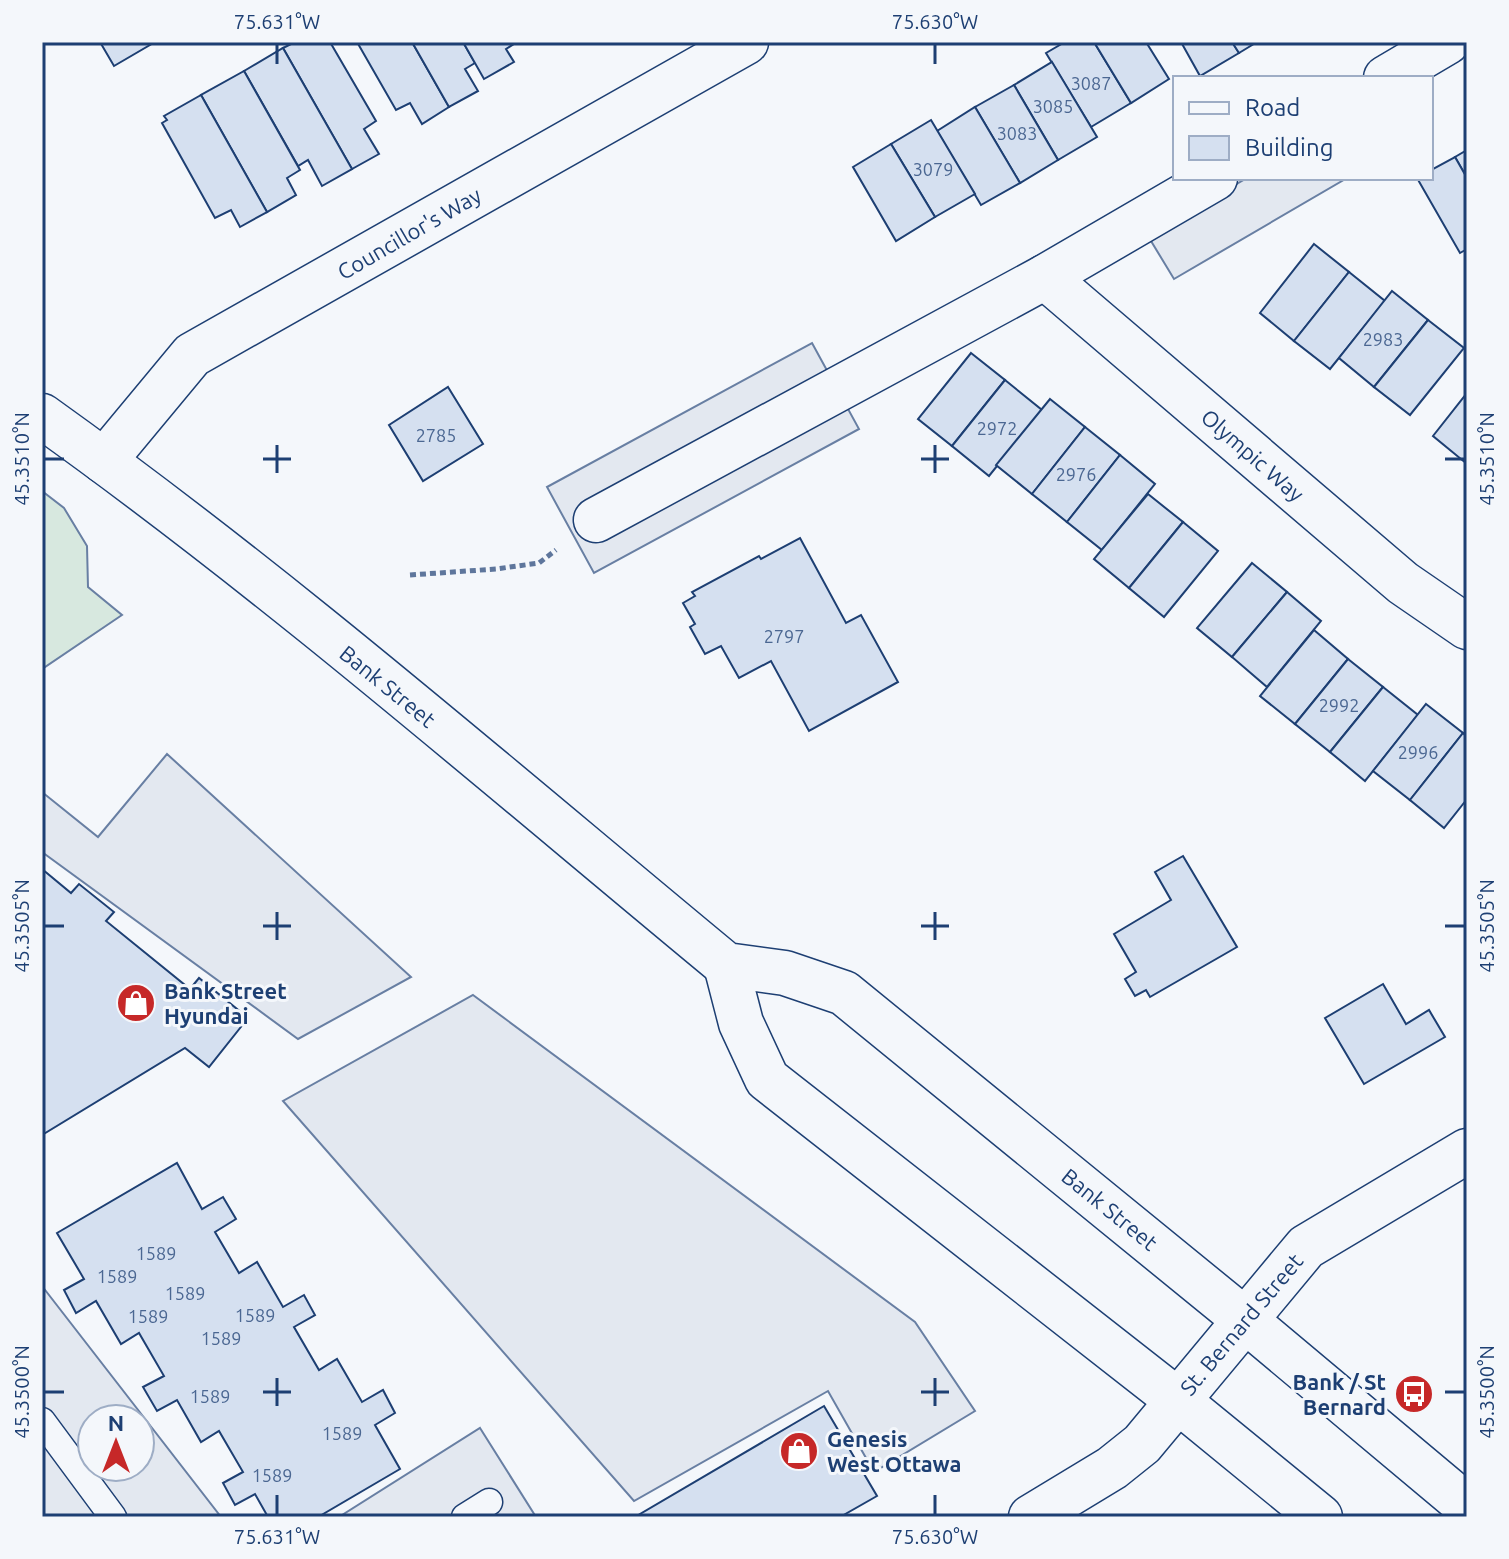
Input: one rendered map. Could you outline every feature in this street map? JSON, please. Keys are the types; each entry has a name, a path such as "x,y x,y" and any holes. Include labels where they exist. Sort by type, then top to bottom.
{"street":[{"name":"Councillor's Way","path":"104,461 192,355 746,42"},
{"path":"1389,76 1447,42"},
{"path":"596,520 1045,277 1212,180"},
{"name":"Olympic Way","path":"1045,277 1403,583 1467,627"},
{"name":"Bank Street","path":"42,416 278,596 726,965 785,973 844,993 1245,1320 1467,1506"},
{"path":"726,965 741,1023 767,1079 1177,1400 1320,1517"},
{"name":"St. Bernard Street","path":"1031,1517 1112,1468 1142,1444 1306,1247 1467,1151"}],"lane":[{"path":"42,1421 113,1517"},
{"path":"465,1517 489,1502"}],"path":[{"path":"410,575 539,563 596,520"}],"shaded area":[{"path":"1244,180 1344,180 1174,279 1148,236"},
{"path":"812,343 859,429 594,573 547,487"},
{"path":"42,491 64,508 87,546 88,587 122,615 42,669"},
{"path":"167,754 411,977 298,1039 42,852 42,792 98,837"},
{"path":"473,995 915,1322 975,1411 874,1472 828,1391 634,1501 283,1101"},
{"path":"42,1286 133,1403 76,1403 76,1483 156,1483 156,1433 221,1517 42,1517"},
{"path":"480,1428 536,1517 339,1517"}],"building":[{"path":"100,42 155,42 114,66"},
{"path":"295,42 330,42 376,121 364,129 379,154 352,169 283,48"},
{"path":"357,42 412,42 449,107 422,124 410,103 396,110"},
{"path":"412,42 463,42 475,63 465,69 478,91 449,107"},
{"path":"463,42 517,42 506,49 514,62 484,79"},
{"path":"1065,42 1094,42 1131,103 1091,127 1046,53"},
{"path":"1094,42 1146,42 1169,79 1131,103"},
{"path":"1181,42 1232,42 1239,53 1200,76"},
{"path":"1232,42 1257,42 1239,53"},
{"path":"283,48 352,169 322,186 308,160 298,166 244,71"},
{"path":"1052,62 1097,137 1058,160 1014,85"},
{"path":"244,71 300,170 287,178 296,195 267,212 201,95"},
{"path":"1014,85 1058,160 1020,183 975,107"},
{"path":"201,95 267,212 240,227 231,210 215,218 162,123 167,120 164,116"},
{"path":"975,107 1020,183 981,205 937,131"},
{"path":"931,120 975,194 935,217 891,144"},
{"path":"891,144 935,217 896,241 853,167"},
{"path":"1467,150 1467,178 1455,157"},
{"path":"1455,157 1467,178 1467,249 1460,253 1418,180 1433,180 1433,169"},
{"path":"1314,244 1349,272 1294,341 1260,313"},
{"path":"1349,272 1385,301 1330,369 1294,341"},
{"path":"1392,291 1428,320 1374,387 1339,358"},
{"path":"1428,320 1464,348 1410,415 1374,387"},
{"path":"971,353 1005,380 952,446 918,419"},
{"path":"1005,380 1042,410 989,476 952,446"},
{"path":"448,387 483,444 423,481 389,425"},
{"path":"1467,393 1467,464 1433,436"},
{"path":"1050,399 1085,427 1032,494 996,465"},
{"path":"1085,427 1120,455 1067,522 1032,494"},
{"path":"1120,455 1155,484 1102,550 1067,522"},
{"path":"1148,494 1183,522 1129,588 1094,559"},
{"path":"1183,522 1218,551 1164,617 1129,588"},
{"path":"800,538 846,623 861,615 898,682 809,731 771,661 739,678 721,646 705,654 690,627 695,624 683,603 695,596 692,592"},
{"path":"1252,563 1287,592 1232,657 1197,628"},
{"path":"1287,592 1321,621 1267,687 1232,657"},
{"path":"1314,630 1348,659 1295,724 1260,696"},
{"path":"1348,659 1383,687 1330,752 1295,724"},
{"path":"1383,687 1418,715 1365,781 1330,752"},
{"path":"1426,704 1463,733 1410,800 1373,771"},
{"path":"1463,733 1467,737 1467,799 1444,828 1410,800"},
{"path":"1183,856 1237,947 1150,997 1146,990 1135,996 1125,979 1136,972 1114,934 1171,900 1155,872"},
{"name":"Bank Street Hyundai","path":"42,869 71,893 79,884 114,912 106,921 190,989 199,978 248,1018 209,1067 185,1048 42,1135"},
{"path":"1383,984 1406,1024 1429,1010 1445,1037 1364,1084 1325,1018"},
{"path":"177,1163 202,1209 223,1197 236,1219 215,1232 239,1273 257,1262 283,1307 304,1295 315,1315 294,1327 319,1370 337,1359 362,1402 383,1390 395,1413 375,1425 400,1469 318,1517 268,1517 255,1494 235,1505 223,1483 243,1472 219,1431 201,1442 177,1400 157,1411 156,1403 152,1403 143,1387 164,1376 139,1333 121,1344 96,1301 76,1313 64,1290 84,1279 57,1233"},
{"name":"Genesis West Ottawa","path":"824,1406 877,1496 840,1517 635,1517"}],"place":[{"name":"Bank Street Hyundai","path":"136,1003"},
{"name":"Bank / St Bernard","path":"1414,1394"},
{"name":"Genesis West Ottawa","path":"799,1451"}]}
